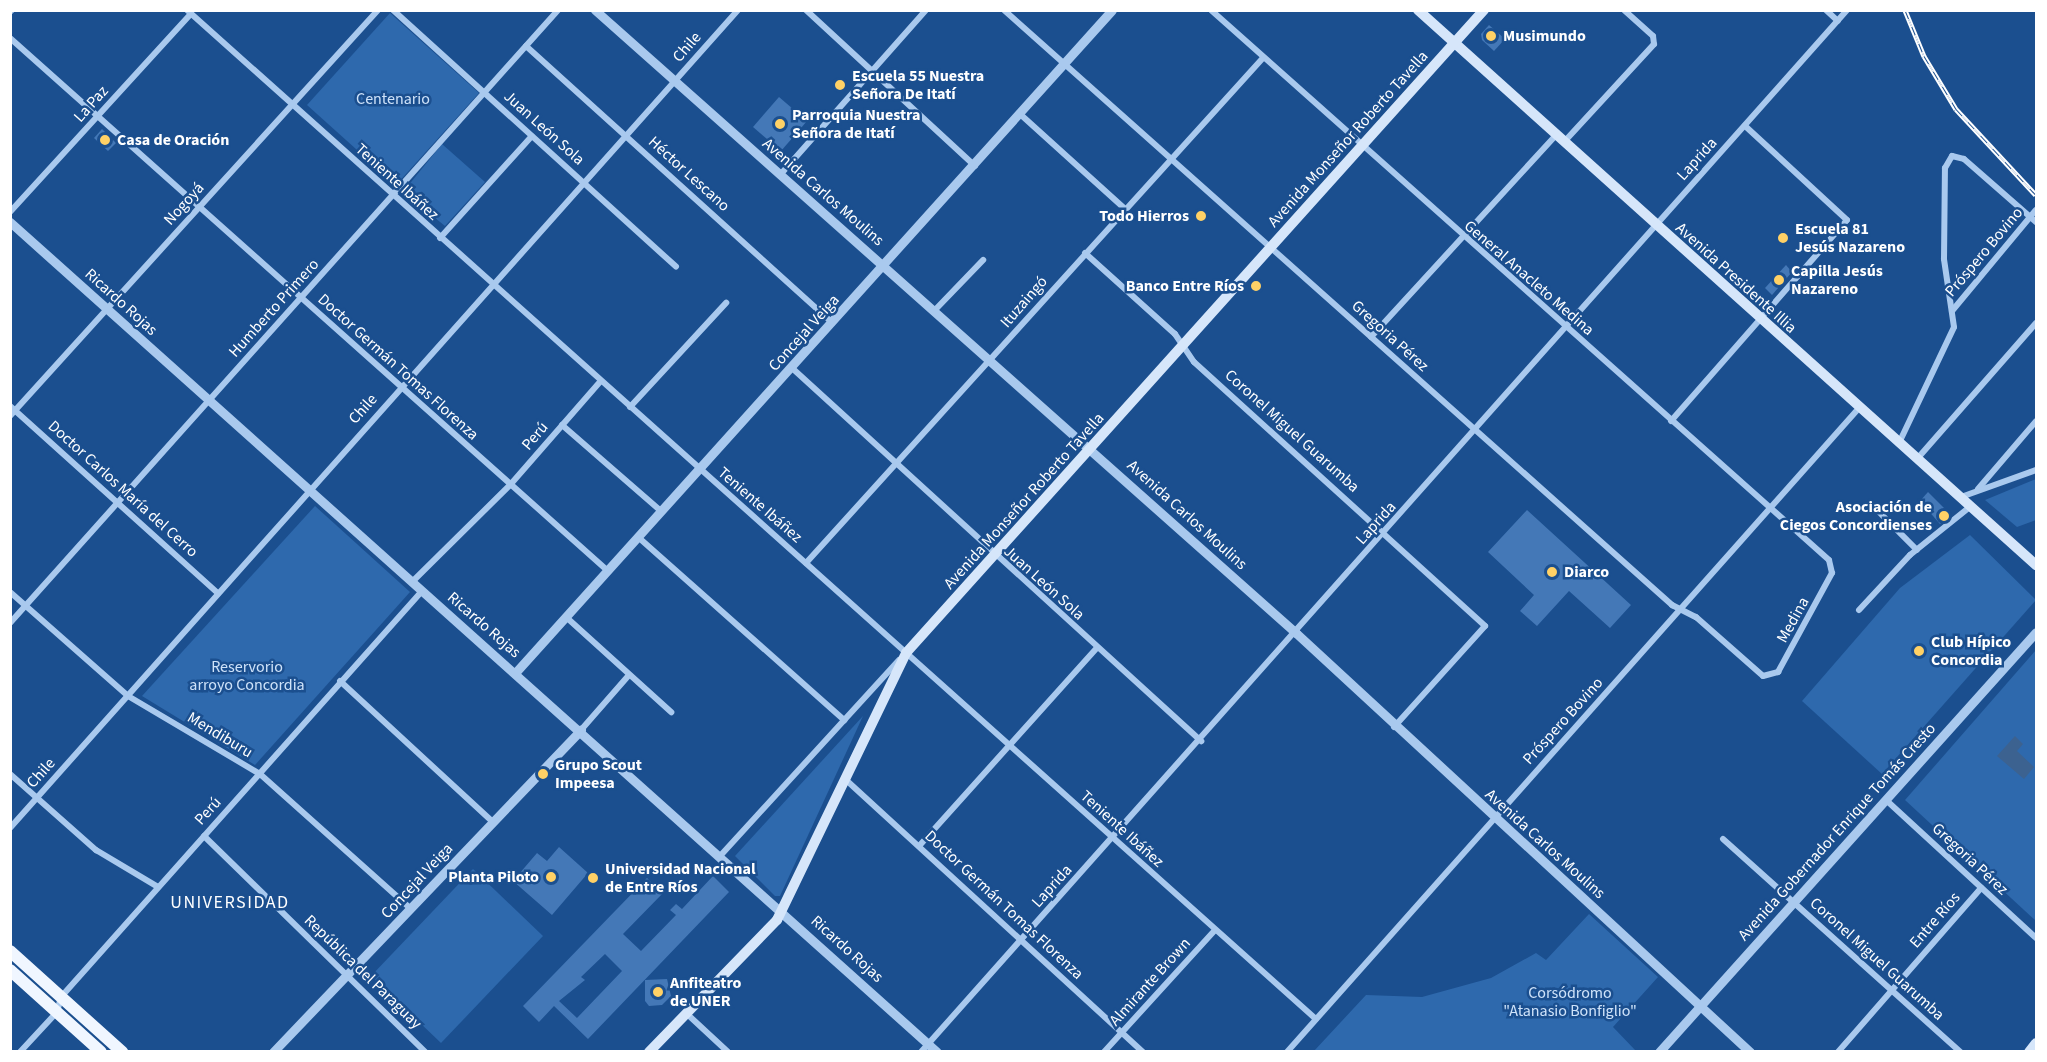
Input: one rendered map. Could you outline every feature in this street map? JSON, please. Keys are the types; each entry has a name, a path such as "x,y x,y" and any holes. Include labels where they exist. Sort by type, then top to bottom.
{"main road":[{"name":"Avenida Presidente Illia","path":"1418,10 1760,320 2037,565"},
{"name":"Avenida Monseñor Roberto Tavella","path":"649,1052 765,934 782,910 906,653 1484,10"},
{"path":"10,951 122,1052"},
{"path":"10,970 101,1052"},
{"path":"2029,1052 2037,1043"}],"street":[{"name":"Nogoyá","path":"12,411 378,10"},
{"name":"Juan León Sola","path":"393,10 676,267"},
{"name":"Humberto Primero","path":"10,623 558,10"},
{"name":"Avenida Carlos Moulins","path":"595,10 1296,633 1394,727 1750,1052"},
{"name":"Chile","path":"10,828 738,10"},
{"path":"806,10 975,166"},
{"path":"780,175 926,10"},
{"name":"Gregoria Pérez","path":"1004,10 1476,431 1680,609 1696,617 1763,676"},
{"name":"Concejal Veiga","path":"515,673 885,267 1112,10"},
{"name":"General Anacleto Medina","path":"1210,10 1462,237 1832,564"},
{"path":"1371,338 1462,237 1654,45 1653,36 1624,10"},
{"path":"1826,10 1838,21"},
{"name":"Laprida","path":"925,1048 1201,741 1847,10"},
{"name":"Teniente Ibáñez","path":"189,12 600,382 1316,1019"},
{"name":"La Paz","path":"10,212 189,12"},
{"name":"Doctor Germán Tomas Florenza","path":"10,38 608,571"},
{"name":"Héctor Lescano","path":"526,46 833,324"},
{"name":"Ituzaingó","path":"806,563 1263,58"},
{"path":"1020,114 1125,210"},
{"path":"1671,421 1847,220 1745,126"},
{"path":"440,238 532,136"},
{"path":"1952,311 1944,259 1944,168 1952,156 1964,159 2034,220"},
{"name":"Próspero Bovino","path":"1899,444 1951,340 1952,311 2034,220 2037,210"},
{"name":"Ricardo Rojas","path":"10,222 208,402 782,910 925,1048 937,1052"},
{"name":"Coronel Miguel Guarumba","path":"1085,253 1183,346 1194,362 1485,626 1394,727"},
{"path":"934,311 982,260"},
{"path":"630,407 726,303"},
{"path":"1917,459 2037,323"},
{"name":"Juan León Sola","path":"792,368 895,466 1201,741"},
{"name":"Perú","path":"412,582 510,485 600,382"},
{"name":"Próspero Bovino","path":"1287,1052 1859,408"},
{"name":"Doctor Carlos María del Cerro","path":"12,411 218,593"},
{"path":"1978,489 2037,420"},
{"path":"562,425 661,511"},
{"path":"1961,497 1978,489 2037,470"},
{"path":"1873,506 1917,550"},
{"path":"1859,610 1917,550 1971,506"},
{"path":"639,537 844,720"},
{"name":"Medina","path":"1763,676 1778,672 1786,660 1818,604 1832,564"},
{"name":"Perú","path":"20,1052 57,1012 61,997 422,591"},
{"name":"Mendiburu","path":"10,592 128,696 260,774 411,909"},
{"path":"566,617 671,712"},
{"name":"Avenida Gobernador Enrique Tomás Cresto","path":"1659,1052 2037,632"},
{"path":"920,845 1097,648"},
{"path":"721,855 906,653"},
{"path":"581,730 629,675"},
{"path":"340,681 493,822"},
{"name":"Concejal Veiga","path":"273,1052 581,730"},
{"path":"10,774 96,850 158,887"},
{"name":"Doctor Germán Tomas Florenza","path":"845,779 920,845 1143,1052"},
{"name":"Gregoria Pérez","path":"1886,800 2037,938"},
{"name":"República del Paraguay","path":"204,836 425,1052"},
{"name":"Coronel Miguel Guarumba","path":"1723,839 1960,1052"},
{"name":"Entre Ríos","path":"1838,1052 1981,888"},
{"name":"Almirante Brown","path":"1104,1052 1215,930"},
{"path":"686,1013 728,1052"}],"green space":[{"name":"Centenario","path":"390,13 479,93 396,185 307,105"},
{"name":"Centenario","path":"442,144 485,182 445,226 403,192"},
{"path":"2036,479 2036,520 2017,527 1985,500"},
{"name":"Reservorio arroyo Concordia","path":"315,506 410,592 255,765 142,696"},
{"name":"Club Hípico Concordia","path":"1970,535 2036,600 1882,774 1802,701 1900,588"},
{"name":"Club Hípico Concordia","path":"2036,650 2036,921 1905,800"},
{"path":"863,716 780,896 775,896 735,856"},
{"path":"473,869 543,936 441,1043 371,976"},
{"name":"Corsódromo \"Atanasio Bonfiglio\"","path":"1589,914 1658,977 1613,1027 1636,1051 1314,1051 1366,995 1422,997 1491,978 1536,953 1546,960"}],"shaded area":[{"path":"2015,736 2023,744 2017,751 2034,767 2024,779 1997,756"}],"building":[{"name":"Musimundo","path":"1489,25 1505,39 1494,51 1482,40 1481,34"},
{"name":"Parroquia Nuestra Señora de Itatí","path":"779,97 807,121 781,151 753,127"},
{"name":"Casa de Oración","path":"102,129 116,143 108,151 94,138"},
{"name":"Capilla Jesús Nazareno","path":"1786,265 1792,272 1772,295 1765,288"},
{"path":"1928,492 1951,515 1940,524 1920,501"},
{"name":"Diarco","path":"1527,510 1631,605 1610,628 1569,591 1537,626 1520,611 1534,595 1488,552"},
{"name":"Planta Piloto","path":"559,847 588,873 552,915 513,881 537,853 547,861"},
{"path":"713,876 729,892 588,1039 554,1006 539,1022 523,1006 647,878 663,893 623,934 641,951 676,915 670,910 676,904 682,909","holes":["605,954 622,971 577,1018 559,1001 585,980 581,977"]},
{"name":"Anfiteatro de UNER","path":"667,979 671,996 662,1005 649,1006 645,1001 645,980"}],"railway":[{"path":"1905,10 1924,56 1956,109 2036,195"}],"place":[{"name":"Musimundo","path":"1491,36"},
{"name":"Escuela 55 Nuestra Señora De Itatí","path":"840,85"},
{"name":"Parroquia Nuestra Señora de Itatí","path":"780,124"},
{"name":"Casa de Oración","path":"105,140"},
{"name":"Todo Hierros","path":"1201,216"},
{"name":"Escuela 81 Jesús Nazareno","path":"1783,238"},
{"name":"Capilla Jesús Nazareno","path":"1779,280"},
{"name":"Banco Entre Ríos","path":"1256,286"},
{"name":"Asociación de Ciegos Concordienses","path":"1944,516"},
{"name":"Diarco","path":"1552,572"},
{"name":"Club Hípico Concordia","path":"1919,651"},
{"name":"Grupo Scout Impeesa","path":"543,774"},
{"name":"Planta Piloto","path":"551,877"},
{"name":"Universidad Nacional de Entre Ríos","path":"593,878"},
{"name":"Anfiteatro de UNER","path":"658,992"}],"district":[{"name":"UNIVERSIDAD","path":"230,903"}]}
